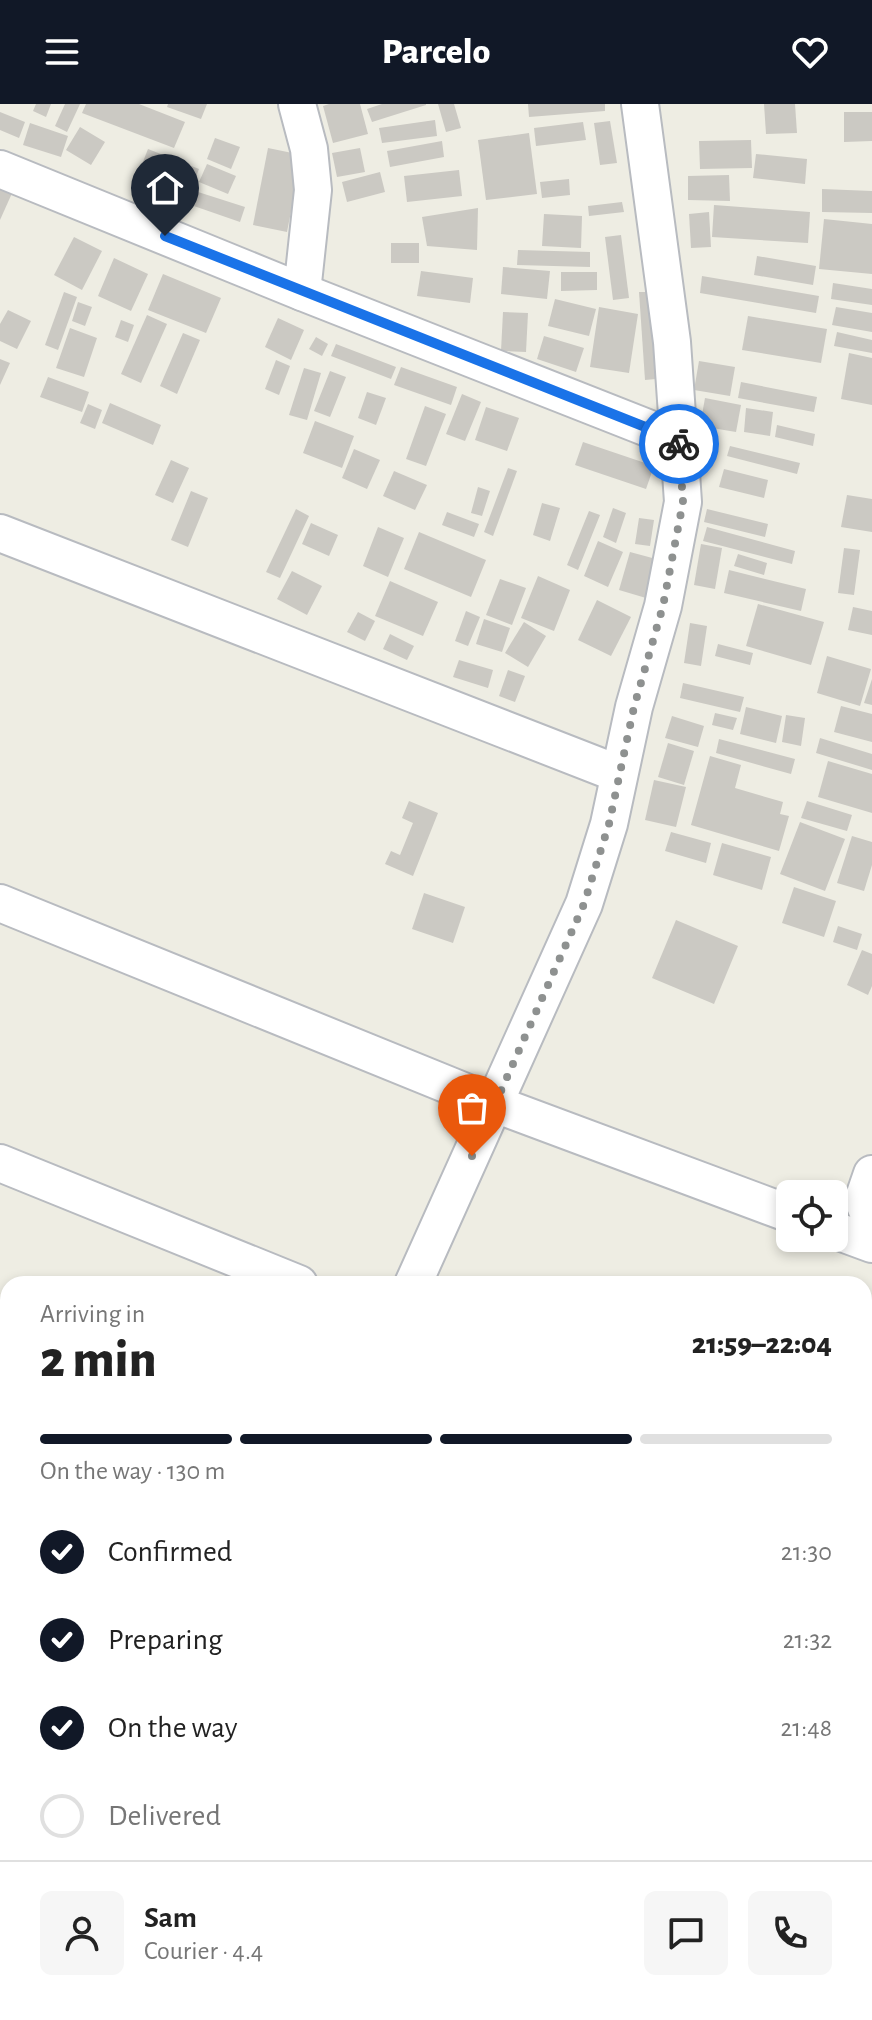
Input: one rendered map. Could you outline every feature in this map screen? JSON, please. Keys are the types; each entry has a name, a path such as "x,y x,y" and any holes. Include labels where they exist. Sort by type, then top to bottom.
{"street":[{"path":"297,104 309,149 313,190 302,292"},
{"path":"417,1276 584,904 609,824 634,707 663,606 683,502 672,342 640,104"},
{"path":"0,169 678,440"},
{"path":"0,533 619,774"},
{"path":"0,903 495,1104 776,1209"},
{"path":"0,1163 279,1276"},
{"path":"872,1174 863,1200 872,1223"},
{"path":"848,1235 872,1244"}],"building":[{"path":"36,104 51,104 46,117 33,111"},
{"path":"65,104 80,104 67,132 55,126"},
{"path":"86,104 139,104 185,122 174,148 82,113"},
{"path":"168,104 207,104 201,119 167,107"},
{"path":"360,104 368,134 333,143 323,106"},
{"path":"382,104 426,105 372,122 367,109"},
{"path":"438,104 454,104 461,128 446,132"},
{"path":"528,104 605,104 605,111 529,117"},
{"path":"764,104 795,104 797,133 766,134"},
{"path":"0,112 25,122 19,138 0,130"},
{"path":"844,112 872,112 872,141 844,142"},
{"path":"435,120 437,136 382,143 379,128"},
{"path":"610,121 617,163 600,165 594,123"},
{"path":"583,122 586,140 536,146 534,128"},
{"path":"30,123 68,136 61,157 23,145"},
{"path":"80,127 105,142 91,165 66,150"},
{"path":"529,133 537,194 486,200 478,140"},
{"path":"215,138 240,147 231,169 207,159"},
{"path":"751,140 752,168 700,169 699,141"},
{"path":"442,141 444,157 390,167 387,151"},
{"path":"268,148 302,155 287,232 253,225"},
{"path":"360,148 365,172 337,177 332,153"},
{"path":"148,149 199,169 188,197 137,177"},
{"path":"756,154 807,159 805,184 753,178"},
{"path":"207,164 236,176 228,194 199,182"},
{"path":"459,170 462,196 407,202 404,176"},
{"path":"380,172 385,192 347,202 342,182"},
{"path":"729,175 730,201 688,200 688,176"},
{"path":"569,179 570,195 542,198 540,182"},
{"path":"0,185 13,191 0,220"},
{"path":"822,189 872,191 872,213 822,212"},
{"path":"195,191 245,207 240,222 191,205"},
{"path":"622,202 624,212 589,216 588,206"},
{"path":"714,205 810,212 808,243 712,237"},
{"path":"478,208 477,250 427,246 422,217"},
{"path":"709,212 711,247 691,248 689,214"},
{"path":"544,214 582,216 581,248 542,246"},
{"path":"824,219 872,224 872,274 819,269"},
{"path":"621,235 629,298 613,300 605,237"},
{"path":"74,237 102,251 82,290 54,275"},
{"path":"391,243 419,243 419,263 391,263"},
{"path":"518,250 590,252 590,267 517,265"},
{"path":"757,256 816,266 813,285 754,275"},
{"path":"114,258 148,274 131,311 98,296"},
{"path":"503,267 550,271 547,299 501,294"},
{"path":"421,271 473,278 470,303 417,296"},
{"path":"561,272 597,272 597,290 561,291"},
{"path":"163,274 221,298 206,333 148,310"},
{"path":"702,276 819,296 816,313 700,293"},
{"path":"833,283 872,289 872,305 831,299"},
{"path":"64,292 77,297 58,350 45,345"},
{"path":"639,292 650,292 656,379 645,380"},
{"path":"555,299 596,309 589,336 548,326"},
{"path":"78,302 92,307 85,326 72,321"},
{"path":"599,307 638,314 629,373 590,367"},
{"path":"836,307 872,313 872,332 832,325"},
{"path":"8,310 31,321 17,349 0,341 0,324"},
{"path":"503,312 528,313 526,352 501,351"},
{"path":"147,315 167,324 141,383 121,374"},
{"path":"748,316 827,329 821,363 742,350"},
{"path":"278,318 304,330 291,360 265,347"},
{"path":"121,320 134,325 128,342 115,337"},
{"path":"70,328 97,338 84,377 56,368"},
{"path":"837,332 872,340 872,353 834,346"},
{"path":"183,333 200,340 177,394 160,386"},
{"path":"544,336 584,348 576,372 537,359"},
{"path":"316,337 328,344 322,356 309,349"},
{"path":"336,344 396,367 391,379 331,356"},
{"path":"849,353 872,358 872,405 841,399"},
{"path":"0,359 10,363 0,385"},
{"path":"276,360 290,366 279,395 265,389"},
{"path":"699,361 735,367 730,396 694,390"},
{"path":"401,367 457,387 451,405 394,385"},
{"path":"304,368 321,373 307,420 289,415"},
{"path":"330,371 346,377 330,417 314,411"},
{"path":"48,377 89,392 82,412 40,397"},
{"path":"741,382 817,397 814,412 738,398"},
{"path":"367,392 386,398 376,425 358,418"},
{"path":"462,394 481,402 465,441 446,434"},
{"path":"705,398 741,405 736,432 700,426"},
{"path":"110,403 161,425 153,445 102,423"},
{"path":"88,404 102,410 95,429 80,423"},
{"path":"425,406 446,414 426,466 406,459"},
{"path":"486,407 519,418 507,451 475,440"},
{"path":"746,408 773,412 770,436 744,432"},
{"path":"315,421 354,436 342,468 303,453"},
{"path":"777,425 815,434 813,446 775,437"},
{"path":"583,442 654,466 646,489 575,465"},
{"path":"730,446 800,463 797,474 727,456"},
{"path":"354,449 380,460 367,489 342,478"},
{"path":"171,460 189,468 173,503 155,495"},
{"path":"508,468 517,471 493,536 484,532"},
{"path":"724,469 768,480 764,498 719,487"},
{"path":"394,471 427,485 415,510 383,496"},
{"path":"478,487 490,491 482,516 471,513"},
{"path":"191,491 208,498 188,547 171,540"},
{"path":"847,495 872,499 872,532 841,527"},
{"path":"542,503 560,508 550,541 533,535"},
{"path":"613,508 626,513 616,543 603,537"},
{"path":"296,509 309,516 280,578 266,572"},
{"path":"707,509 768,524 765,537 704,522"},
{"path":"589,511 600,515 578,570 567,565"},
{"path":"447,512 479,524 474,537 442,525"},
{"path":"639,518 654,520 650,546 635,544"},
{"path":"311,523 338,535 329,556 302,544"},
{"path":"378,527 404,538 388,577 363,566"},
{"path":"707,527 795,551 792,564 703,541"},
{"path":"419,532 486,560 471,597 404,569"},
{"path":"598,541 623,552 608,587 584,576"},
{"path":"701,544 722,548 715,589 694,585"},
{"path":"844,548 860,550 854,595 838,593"},
{"path":"630,552 656,559 646,598 619,590"},
{"path":"738,554 767,563 764,575 734,566"},
{"path":"729,570 806,589 801,611 724,593"},
{"path":"292,571 322,586 307,615 277,599"},
{"path":"538,576 570,590 554,631 521,618"},
{"path":"500,579 526,588 512,625 486,615"},
{"path":"390,581 438,602 423,636 375,616"},
{"path":"597,600 631,617 611,656 578,640"},
{"path":"758,604 824,622 811,665 746,646"},
{"path":"853,607 872,611 872,635 848,630"},
{"path":"466,611 480,617 468,646 455,641"},
{"path":"358,612 375,621 365,641 347,632"},
{"path":"484,619 510,628 502,652 476,644"},
{"path":"524,622 546,636 528,667 505,653"},
{"path":"690,623 707,626 701,666 684,663"},
{"path":"390,634 414,646 407,660 383,649"},
{"path":"718,644 753,653 750,665 715,656"},
{"path":"827,656 871,669 860,706 817,693"},
{"path":"459,660 493,670 488,688 453,677"},
{"path":"508,670 525,676 515,702 499,696"},
{"path":"872,679 872,705 864,703"},
{"path":"683,683 744,697 740,712 680,698"},
{"path":"841,706 872,714 872,742 834,732"},
{"path":"746,707 782,716 776,743 740,734"},
{"path":"715,713 737,718 733,730 712,725"},
{"path":"786,715 805,718 801,746 782,742"},
{"path":"672,716 704,726 698,747 665,738"},
{"path":"820,738 872,754 872,770 816,753"},
{"path":"719,739 795,759 791,774 716,753"},
{"path":"668,743 694,751 684,785 658,777"},
{"path":"710,756 741,765 735,788 783,802 780,814 789,816 779,851 691,825"},
{"path":"828,761 872,774 872,813 818,797"},
{"path":"654,780 686,787 676,827 645,820"},
{"path":"409,801 438,813 413,876 385,864 391,851 400,855 413,823 402,818"},
{"path":"807,801 852,815 847,831 801,818"},
{"path":"800,822 845,839 825,891 780,874"},
{"path":"671,832 711,843 706,863 665,851"},
{"path":"852,836 872,842 872,865 864,891 837,883"},
{"path":"722,843 771,857 762,890 713,875"},
{"path":"794,887 836,901 824,937 782,923"},
{"path":"424,893 465,907 453,943 412,929"},
{"path":"676,920 738,946 714,1004 652,978"},
{"path":"838,926 862,934 857,950 833,942"},
{"path":"862,950 872,954 872,986 868,995 847,985"}],"way so far":[{"path":"472,1156 584,904 609,824 634,707 663,606 683,502 679,444"}],"route":[{"path":"165,236 678,440 679,444"}]}
